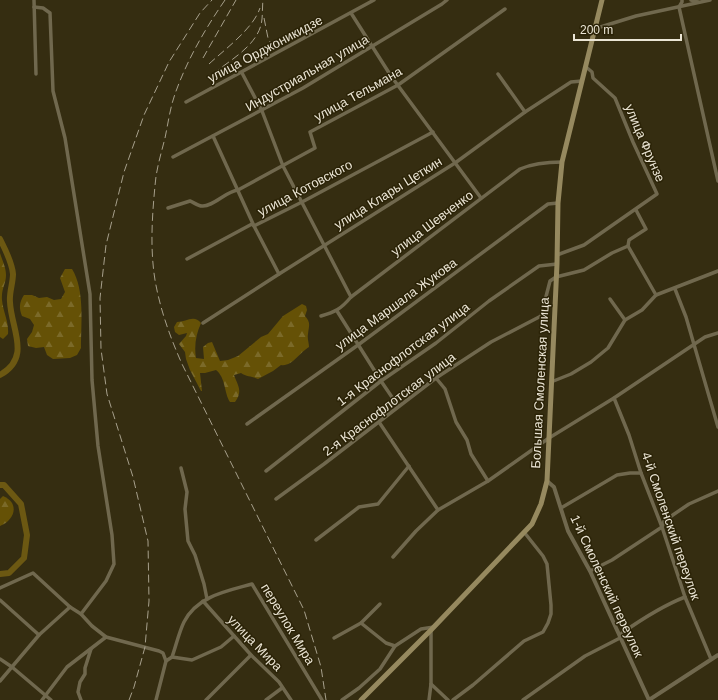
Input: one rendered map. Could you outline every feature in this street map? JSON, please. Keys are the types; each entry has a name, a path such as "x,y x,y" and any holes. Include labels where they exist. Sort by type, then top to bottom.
{"main road":[{"name":"Большая Смоленская улица","path":"361,700 432,629 532,524 541,504 546,481 549,438 557,264 558,203 562,162 602,0"}],"street":[{"path":"34,0 36,74"},
{"name":"улица Орджоникидзе","path":"186,102 242,73 374,0"},
{"name":"Индустриальная улица","path":"173,157 262,111 373,47 447,0"},
{"path":"678,7 682,0"},
{"path":"691,0 699,2"},
{"path":"594,29 636,16 710,0"},
{"path":"34,7 43,8 50,13 53,90 65,138 90,294 92,380 98,446 112,535 114,564 106,581 81,614"},
{"path":"678,7 718,181"},
{"name":"улица Тельмана","path":"168,208 190,201 202,206 210,204 315,148 310,132 398,85 505,9"},
{"path":"351,13 375,52 398,85 481,198"},
{"name":"улица Фрунзе","path":"557,255 584,245 657,194 615,98 593,78 592,72 586,67"},
{"path":"242,73 262,111 283,166 351,297"},
{"path":"498,74 525,112"},
{"name":"улица Клары Цеткин","path":"203,323 455,163 525,112 571,82 582,81"},
{"name":"улица Котовского","path":"187,259 252,224 254,226 302,202 433,132"},
{"path":"213,136 254,226 279,274"},
{"name":"улица Шевченко","path":"321,316 337,311 345,305 351,297 520,169 541,163 562,162"},
{"name":"улица Маршала Жукова","path":"247,424 358,345 548,204 558,203"},
{"path":"636,210 646,229 629,240 628,246 656,295"},
{"path":"556,277 584,270 612,253 628,246"},
{"name":"1-я Краснофлотская улица","path":"266,471 381,381 436,343 490,301 539,266 557,264"},
{"path":"551,382 571,374 591,362 608,348 625,320 642,310 656,295 718,272"},
{"name":"2-я Краснофлотская улица","path":"276,499 436,378 491,342 541,316 550,281 556,277"},
{"path":"675,289 686,317 718,427"},
{"path":"610,299 625,320"},
{"path":"337,311 398,406"},
{"path":"393,557 416,531 438,510 488,481 549,438 614,398 705,338 718,333"},
{"path":"436,378 445,389 456,422 467,440 471,454 488,481"},
{"name":"4-й Смоленский переулок","path":"614,398 662,527 684,597 711,659"},
{"path":"379,422 438,510"},
{"path":"316,540 359,508 378,504 409,466"},
{"path":"181,468 187,492 185,509 188,541 195,555 207,599"},
{"path":"561,508 617,475 641,473"},
{"name":"1-й Смоленский переулок","path":"546,481 554,487 568,531 590,572 649,700"},
{"path":"590,572 612,560 662,527 664,521 689,504 718,491"},
{"path":"453,700 473,685 524,641 543,632 548,623 551,614 551,605 547,564 543,556 524,532"},
{"path":"0,588 33,573 70,607 81,614 92,626 106,636 163,653 166,660 156,700"},
{"name":"переулок Мира","path":"172,657 184,622 195,607 207,599 252,584 322,700"},
{"path":"523,700 585,656 620,638 622,633 650,614 684,597"},
{"path":"0,600 39,635"},
{"name":"улица Мира","path":"203,602 251,655 279,682 291,700"},
{"path":"334,638 361,623 380,604"},
{"path":"0,681 39,635 70,607"},
{"path":"361,623 386,643 395,646"},
{"path":"342,700 359,688 380,669 395,646 421,629 432,629 431,684 429,700"},
{"path":"42,700 67,667 106,636"},
{"path":"166,660 172,657 192,660 221,647 234,636"},
{"path":"81,700 78,692 80,682 85,674 85,668 91,648"},
{"path":"206,700 251,655"},
{"path":"649,700 718,655"},
{"path":"0,659 12,667 51,700"},
{"path":"431,684 448,700"},
{"path":"266,700 282,688"}],"green space":[{"path":"0,253 6,272 2,300 8,329 8,334 3,339 0,337"},
{"path":"65,269 72,269 79,287 82,318 81,348 77,355 70,358 53,359 47,355 44,347 36,348 28,346 27,339 32,332 34,325 30,319 22,316 20,306 24,295 32,295 39,298 47,297 54,300 61,299 65,292 60,278"},
{"path":"302,304 306,306 307,310 305,316 309,324 309,347 296,359 289,364 281,365 258,379 241,373 234,375 239,392 235,402 230,402 222,377 216,370 200,373 201,391 190,370 185,352 179,344 187,333 179,335 175,332 174,327 177,322 196,319 201,323 196,340 196,358 204,359 203,347 212,342 220,361 228,360 238,356 261,337 268,334 283,316"},
{"path":"3,496 12,503 14,511 9,520 0,526 0,499"}],"waterway":[{"path":"0,239 8,256 13,274 10,302 17,342 15,360 10,368 0,375"},
{"path":"0,485 4,485 21,504 27,535 24,558 9,573 0,574"}],"railway":[{"path":"129,700 145,647 149,601 148,541 133,477 107,394 101,349 100,298 106,245 124,172 144,115 169,62 200,13 212,0"},
{"path":"225,0 210,22 191,57 180,81 172,105 158,168 153,209 152,257 155,280 166,323 182,364 304,610 321,667 326,700"},
{"path":"203,58 236,0"},
{"path":"213,74 248,46 258,33 262,19 263,0"},
{"path":"209,64 245,31 251,24 260,8"},
{"path":"264,18 268,38 274,49"}]}
